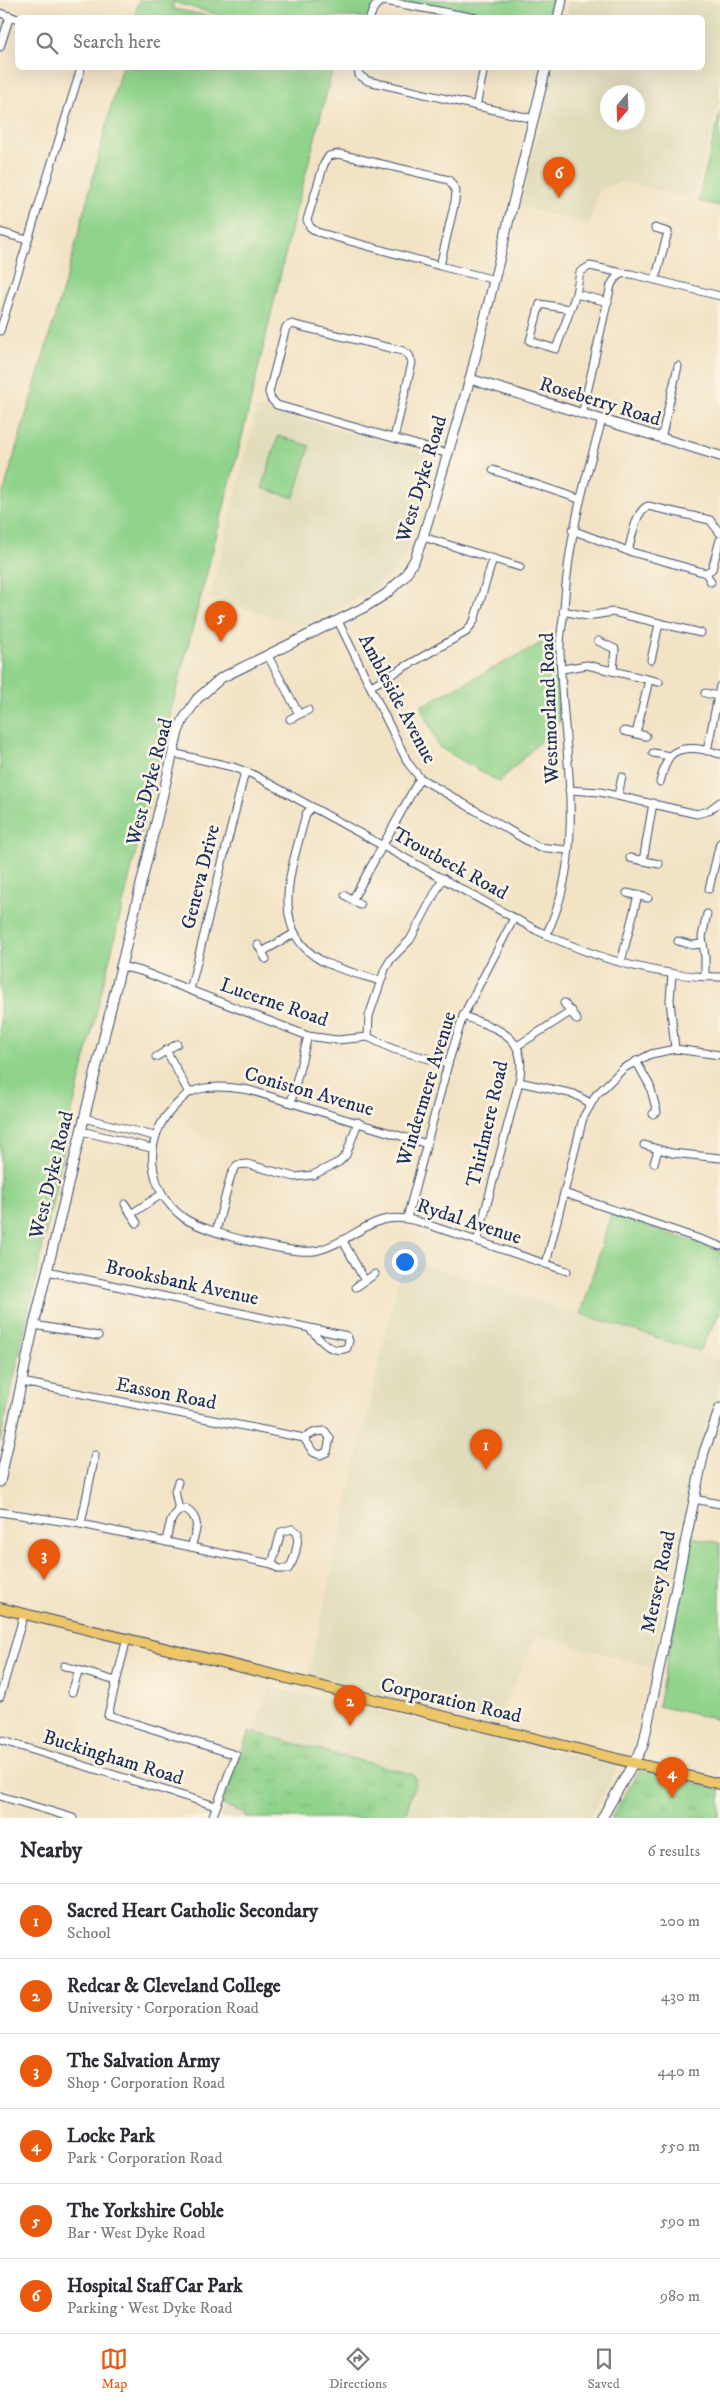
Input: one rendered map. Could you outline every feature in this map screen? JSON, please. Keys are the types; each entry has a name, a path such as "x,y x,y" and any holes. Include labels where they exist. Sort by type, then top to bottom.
{"main road":[{"name":"Corporation Road","path":"0,1608 127,1638 349,1695 720,1784"}],"street":[{"path":"559,15 562,0"},
{"path":"371,15 373,8 378,2 385,1 460,15"},
{"path":"0,13 14,17 0,47"},
{"path":"0,331 80,70"},
{"path":"358,70 359,75 368,81 534,120"},
{"path":"476,106 484,70"},
{"name":"West Dyke Road","path":"0,1482 34,1325 80,1131 172,753 183,720 197,699 221,678 338,621 386,594 399,582 415,559 449,454 470,379 546,70"},
{"path":"440,266 455,201 456,191 449,180 339,154 329,156 324,164 307,220 310,227 317,232 440,266 495,280"},
{"path":"655,228 668,232 655,280"},
{"path":"0,232 27,240"},
{"path":"569,309 540,304 530,341 556,349 576,294 580,272 585,267 590,266 622,274 632,274 720,296"},
{"path":"582,415 611,285 615,278 622,274"},
{"path":"576,294 608,302"},
{"path":"394,438 412,363 409,355 403,351 292,324 286,327 269,392 271,399 277,404 449,454"},
{"path":"661,439 678,366"},
{"name":"Roseberry Road","path":"470,379 720,456"},
{"name":"Westmorland Road","path":"546,935 552,922 567,872 567,850 571,820 560,646 563,611 572,530 602,420"},
{"path":"492,470 579,499"},
{"path":"628,551 639,515 644,507 648,506 710,520 720,533"},
{"path":"572,530 628,551 706,572 712,569 720,540"},
{"path":"423,537 520,567"},
{"path":"371,686 466,632 474,622 493,559"},
{"path":"706,572 711,582"},
{"path":"563,611 587,616 613,612 701,633"},
{"name":"Ambleside Avenue","path":"338,621 408,763 420,778 538,847 567,850"},
{"path":"651,660 659,624"},
{"path":"598,641 615,649 613,670"},
{"path":"268,656 299,714"},
{"path":"562,669 587,665 659,682"},
{"path":"636,734 649,680"},
{"path":"707,751 720,686"},
{"path":"705,692 717,696"},
{"path":"290,719 308,710"},
{"path":"624,731 646,736"},
{"path":"653,753 670,756 688,749 720,754"},
{"name":"Troutbeck Road","path":"172,753 245,772 514,918 566,944 621,962 672,974 720,977"},
{"path":"660,782 670,756"},
{"name":"Geneva Drive","path":"190,990 245,772"},
{"path":"618,795 622,777"},
{"path":"353,899 420,778"},
{"path":"569,790 618,795 697,814 719,807"},
{"path":"643,861 653,803"},
{"path":"312,807 306,814 287,895 289,916 295,933 312,953 321,960 380,981"},
{"path":"709,889 716,876 720,844"},
{"path":"630,858 659,864"},
{"path":"443,878 410,940 391,959 380,981 369,1016 368,1037 393,1049 448,1064"},
{"path":"627,893 648,898"},
{"path":"345,895 360,905"},
{"path":"621,962 638,895"},
{"path":"705,977 705,957 702,944 707,914"},
{"name":"Windermere Avenue","path":"407,1218 448,1064 463,1016 514,918"},
{"path":"258,945 264,955 295,933"},
{"path":"678,941 692,945 702,944"},
{"name":"Lucerne Road","path":"120,966 141,971 308,1036 337,1040 368,1037"},
{"path":"672,974 670,1000 675,1049"},
{"path":"564,1004 572,1011 577,1020"},
{"path":"517,1046 572,1011"},
{"name":"Thirlmere Road","path":"463,1016 503,1031 517,1046 521,1063 519,1082 477,1242"},
{"path":"291,1102 308,1036"},
{"path":"156,1056 176,1044"},
{"path":"546,1264 583,1118 590,1103 613,1076 651,1054 675,1049 720,1055"},
{"path":"80,1131 152,1148 154,1136 168,1112 189,1093 166,1050"},
{"path":"636,1061 651,1091 657,1112 653,1114"},
{"path":"519,1082 574,1094 590,1103"},
{"name":"Coniston Avenue","path":"189,1093 229,1086 291,1102 426,1144"},
{"path":"84,1118 154,1136"},
{"path":"216,1231 231,1175 237,1164 247,1164 295,1177 313,1175 339,1162 346,1155 358,1122"},
{"path":"644,1145 658,1150 720,1158"},
{"name":"Rydal Avenue","path":"152,1148 154,1178 162,1194 175,1211 186,1219 216,1231 285,1250 300,1252 316,1251 343,1241 373,1222 385,1218 407,1218 567,1271"},
{"path":"654,1163 658,1150"},
{"path":"564,1193 720,1246"},
{"path":"131,1214 162,1194"},
{"path":"125,1204 137,1223"},
{"path":"343,1241 365,1281"},
{"name":"Brooksbank Avenue","path":"47,1271 347,1336 349,1341 347,1348 340,1351 328,1348 309,1328"},
{"path":"356,1287 375,1274"},
{"path":"34,1325 98,1336"},
{"name":"Easson Road","path":"22,1382 304,1438"},
{"name":"Mersey Road","path":"602,1818 643,1746 704,1452 719,1411"},
{"path":"81,1524 95,1455"},
{"path":"178,1482 175,1491 179,1510"},
{"path":"694,1499 720,1504"},
{"path":"166,1542 174,1516 179,1510 186,1509 194,1514 197,1522 191,1547"},
{"path":"0,1512 81,1524 272,1564 279,1569 288,1569 292,1564 298,1533 292,1529 281,1532 272,1564"},
{"path":"0,1697 24,1614"},
{"path":"127,1638 108,1715 236,1755 212,1818"},
{"path":"64,1666 116,1681"},
{"path":"72,1692 79,1670"},
{"name":"Buckingham Road","path":"0,1740 216,1806"},
{"path":"0,1796 73,1818"}],"shaded area":[{"path":"570,0 699,0 720,5 720,102 693,199 624,182 598,190 589,225 520,206 554,70 705,70 705,15 566,15"},
{"path":"257,408 426,454 434,466 405,555 390,576 364,595 303,625 210,599"},
{"path":"403,1258 720,1360 720,1387 695,1456 651,1667 536,1635 497,1723 308,1677"},
{"path":"270,1687 619,1766 589,1818 221,1818"}],"green space":[{"path":"139,0 553,0 552,15 463,15 378,2 371,15 219,15 173,2 173,9 204,15 136,15"},
{"path":"120,70 332,70 291,230 242,437 157,765 71,1117 0,1442 0,504 71,262"},
{"path":"720,112 720,206 698,201"},
{"path":"278,436 310,446 294,498 262,488"},
{"path":"555,636 560,722 499,782 439,747 421,706"},
{"path":"611,1214 720,1251 720,1313 699,1351 581,1314"},
{"path":"692,1537 720,1543 720,1720 658,1706"},
{"path":"249,1731 411,1774 415,1777 415,1783 404,1818 245,1818 246,1813 222,1805"},
{"path":"640,1770 720,1789 720,1818 611,1818"}],"place":[{"name":"Hospital Staff Car Park","path":"559,198"},
{"name":"The Yorkshire Coble","path":"221,642"},
{"name":"Sacred Heart Catholic Secondary","path":"486,1470"},
{"name":"The Salvation Army","path":"44,1580"},
{"name":"Redcar & Cleveland College","path":"350,1726"},
{"name":"Locke Park","path":"672,1798"}]}
